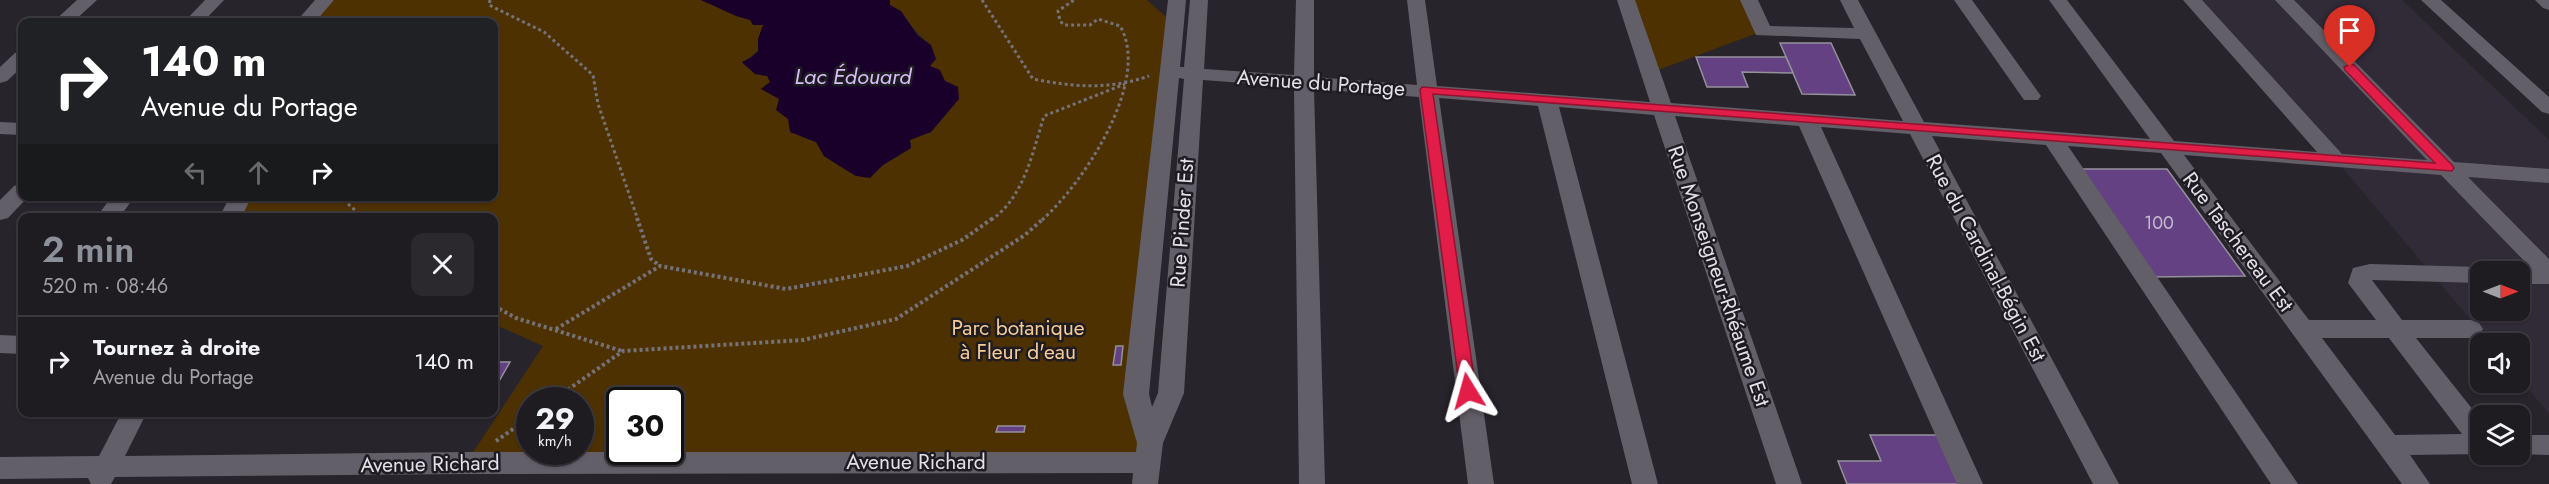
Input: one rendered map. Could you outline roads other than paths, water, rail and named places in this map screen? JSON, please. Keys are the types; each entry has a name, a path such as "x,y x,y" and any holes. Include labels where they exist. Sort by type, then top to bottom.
{"street":[{"path":"67,18 88,0"},
{"path":"197,18 215,0"},
{"path":"309,18 325,0"},
{"name":"Rue Pinder Est","path":"1148,463 1171,393 1182,73 1177,0"},
{"name":"Rue Pinder Est","path":"1148,463 1136,394 1182,73 1199,0"},
{"path":"1305,0 1304,82 1311,484"},
{"path":"1416,0 1426,90 1481,484"},
{"name":"Rue Monseigneur-Rhéaume Est","path":"1626,0 1790,484"},
{"path":"1749,0 1763,32 1867,34"},
{"name":"Rue du Cardinal-Bégin Est","path":"1849,0 2106,484"},
{"path":"1963,0 2031,96"},
{"name":"Rue Taschereau Est","path":"2058,0 2417,484"},
{"path":"2192,0 2336,160"},
{"path":"2284,0 2549,275"},
{"path":"2430,0 2549,108"},
{"path":"2544,0 2549,4"},
{"path":"0,77 18,61"},
{"name":"Avenue du Portage","path":"1182,73 2549,176"},
{"path":"1547,100 1645,484"},
{"path":"1807,120 1970,484"},
{"path":"0,128 18,129"},
{"path":"2053,139 2285,484"},
{"path":"0,213 18,195"},
{"path":"111,213 120,201"},
{"path":"2470,275 2370,272 2361,274 2360,283 2470,428"},
{"path":"2530,276 2549,275"},
{"path":"2303,329 2470,329"},
{"path":"102,476 132,417"},
{"path":"2388,445 2470,442"},
{"path":"2530,445 2549,445"},
{"name":"Avenue Richard","path":"0,468 102,476 466,463 1148,463"}],"water":[{"name":"Lac Édouard","path":"701,0 890,0 890,5 901,11 918,36 931,45 936,59 930,66 940,70 945,81 958,87 959,99 931,132 910,140 911,148 883,165 870,178 856,176 824,156 816,142 790,132 788,119 776,110 779,99 761,89 770,82 767,76 755,74 742,62 758,51 758,39 763,25 753,25 750,20"}],"park label":[{"name":"Parc botanique à Fleur d'eau","path":"1018,340"}]}
